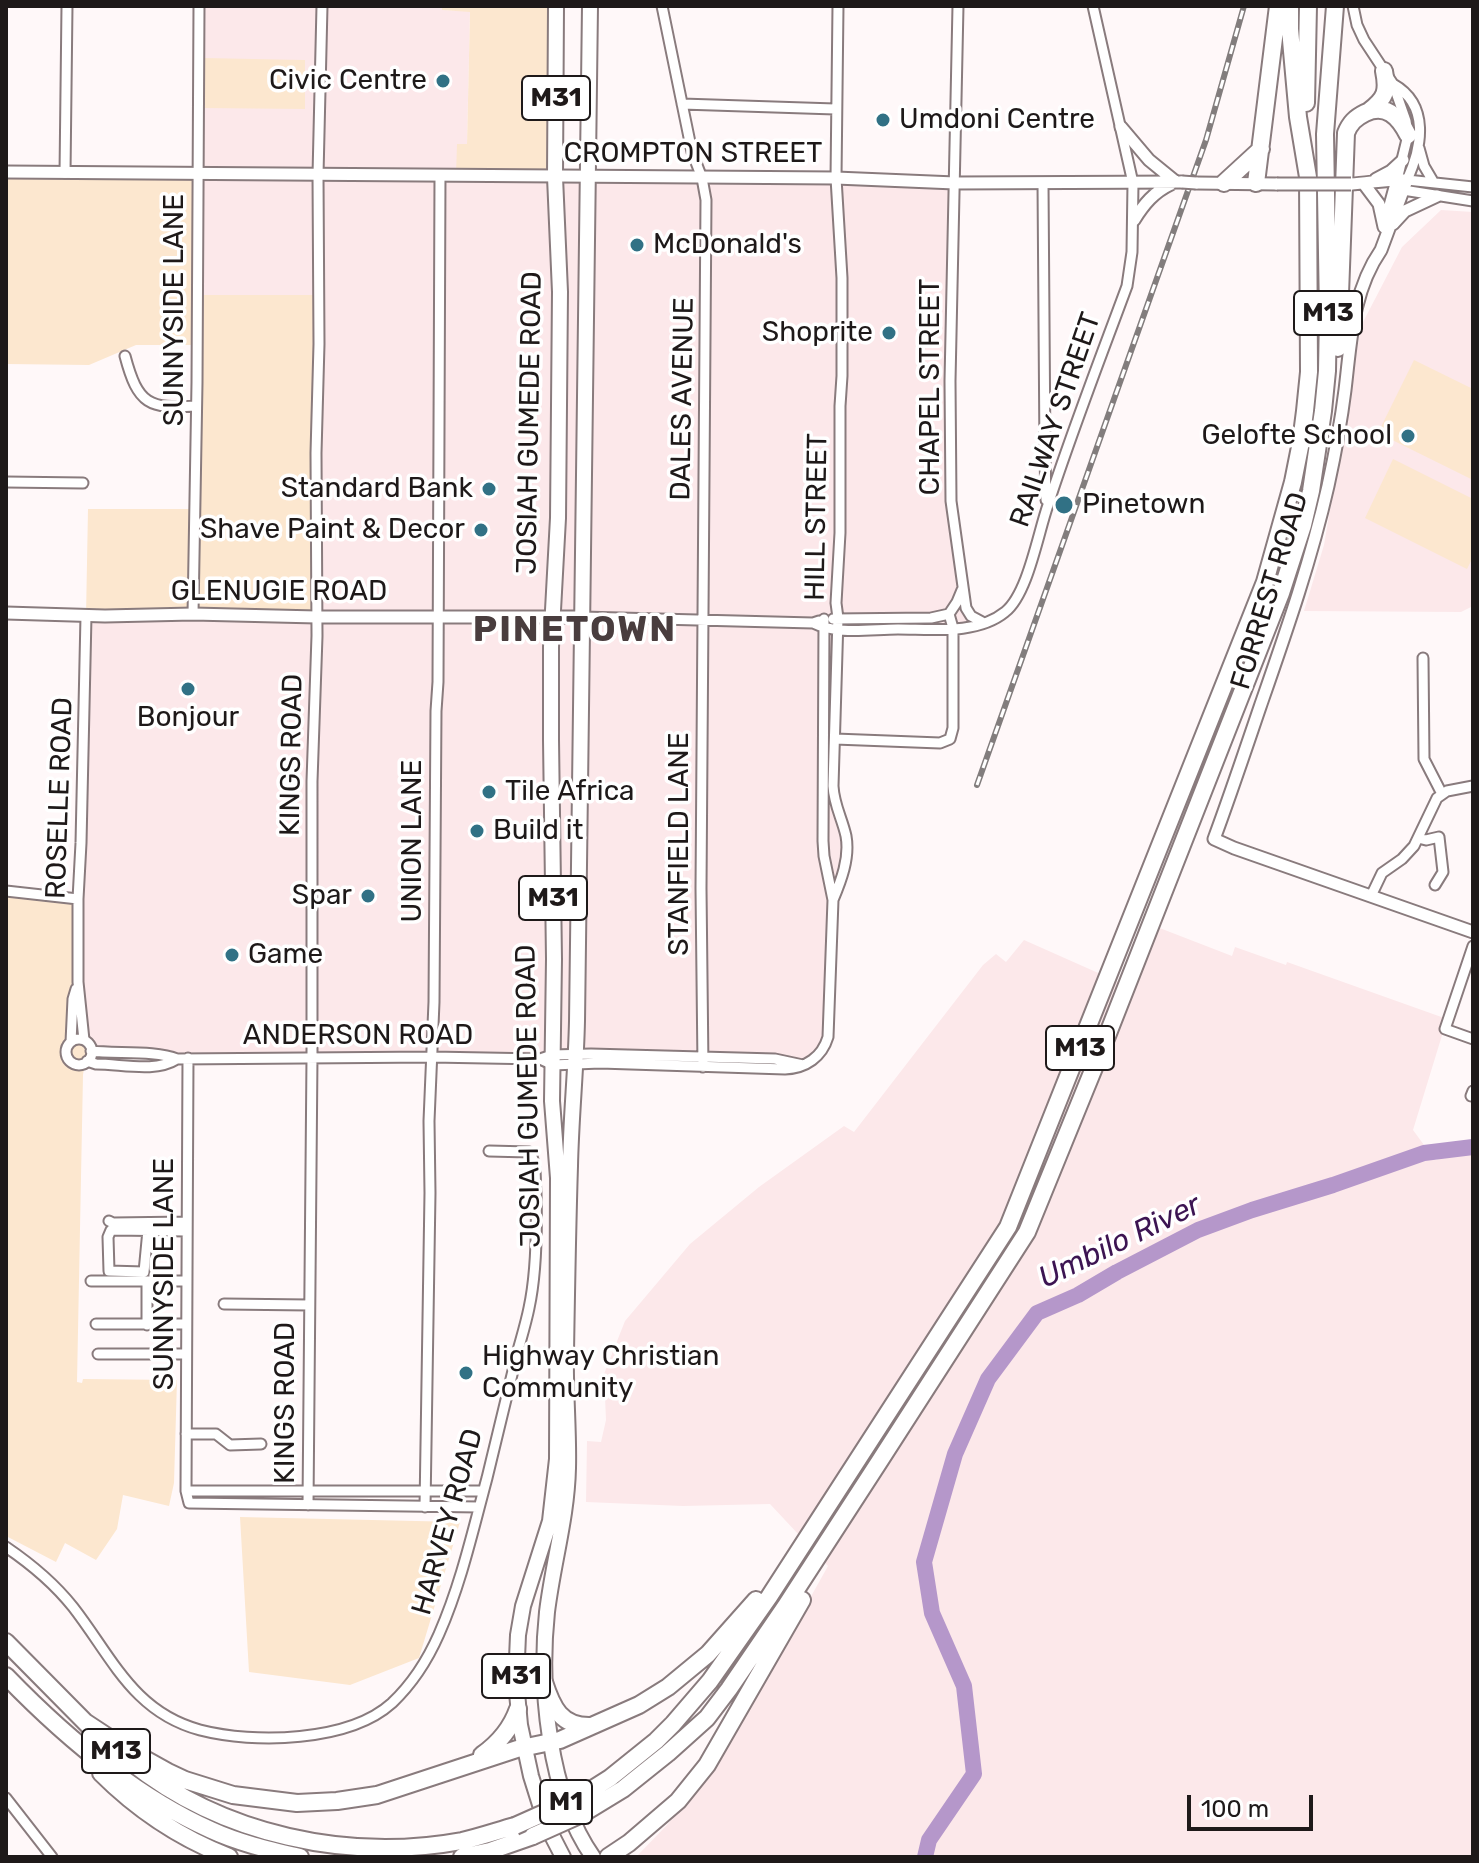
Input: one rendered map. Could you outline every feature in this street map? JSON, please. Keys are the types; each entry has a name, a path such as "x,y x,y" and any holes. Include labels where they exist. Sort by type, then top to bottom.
{"highway":[{"path":"1256,183 1278,6"},
{"path":"1290,6 1298,117 1308,177"},
{"name":"M13","path":"6,1642 109,1745 164,1785 218,1814 282,1836 347,1847 402,1848 463,1841 515,1826 580,1797 610,1778 656,1741 710,1681 746,1631 1008,1227 1265,582 1291,493 1309,372 1308,6"},
{"name":"M13","path":"462,1857 533,1836 582,1814 645,1773 707,1718 785,1607 1027,1232 1281,593 1303,525 1319,444 1327,371 1327,6"},
{"path":"1325,134 1335,6"},
{"path":"1311,491 1321,464 1333,398 1341,288 1345,139 1351,123 1385,95 1388,77"},
{"path":"1369,111 1380,109 1390,112 1413,140"},
{"path":"1219,183 1261,149"},
{"path":"85,1722 147,1761 185,1780 233,1795 297,1803 377,1795 524,1747 551,1743 613,1718 653,1697 689,1671 717,1644 767,1587 894,1404"},
{"path":"608,1857 678,1801 707,1765 856,1511 879,1462"},
{"name":"M13","path":"6,1676 34,1705 101,1762 160,1805 214,1831 258,1847 300,1857"},
{"path":"544,1682 559,1715 573,1723 591,1726"},
{"path":"34,1705 116,1789 150,1816 201,1846 229,1857"},
{"path":"459,1767 492,1748 509,1728 518,1709"},
{"path":"618,1857 629,1843"}],"main road":[{"name":"JOSIAH GUMEDE ROAD","path":"524,1747 516,1682 518,1635 523,1606 550,1521 557,1459 558,1178 548,1060 552,617 558,518 560,292 555,177 556,6"},
{"name":"JOSIAH GUMEDE ROAD","path":"551,1743 545,1705 544,1655 547,1610 568,1482 566,1357 570,1164 576,1059 590,6"},
{"name":"M1","path":"551,1743 567,1806 593,1857"},
{"name":"M1","path":"524,1747 537,1799 563,1857"}],"street":[{"path":"65,173 67,6"},
{"name":"SUNNYSIDE LANE","path":"193,614 199,6"},
{"name":"KINGS ROAD","path":"308,1505 312,773 317,617 318,175 322,6"},
{"name":"DALES AVENUE","path":"662,6 692,152 706,200 703,620"},
{"name":"HILL STREET","path":"833,900 840,885 846,855 845,835 834,801 842,376 835,109 838,6"},
{"name":"CHAPEL STREET","path":"958,6 950,381 951,501 962,590 968,612 984,623"},
{"name":"RAILWAY STREET","path":"838,623 953,628 984,623 1007,611 1026,577 1047,507 1131,269 1133,183 1093,6"},
{"path":"1353,6 1357,25 1388,77 1424,166 1434,183"},
{"path":"682,104 835,109"},
{"path":"1121,127 1149,160 1179,182 1155,193 1134,220"},
{"path":"1400,185 1403,160 1413,140"},
{"path":"1400,185 1415,162 1413,140"},
{"path":"1403,160 1391,171 1364,184 1379,204 1387,227 1405,211 1437,196"},
{"name":"CROMPTON STREET","path":"6,172 1400,185"},
{"name":"UNION LANE","path":"425,1507 439,617 440,175"},
{"path":"1043,183 1047,507"},
{"path":"1400,185 1434,183 1473,187"},
{"path":"1400,185 1437,196 1473,201"},
{"name":"FORREST ROAD","path":"1234,848 1214,839 1277,658 1324,502 1342,407 1354,314 1374,260 1381,250 1400,185"},
{"path":"125,356 132,381 153,405 196,406"},
{"path":"6,482 83,483"},
{"path":"582,617 824,624 931,618 949,614 962,590"},
{"name":"GLENUGIE ROAD","path":"6,613 86,616 582,617"},
{"path":"835,739 940,743 950,739 953,728 953,628 949,614"},
{"name":"ROSELLE ROAD","path":"84,1040 78,982 78,899 86,616"},
{"name":"STANFIELD LANE","path":"703,620 701,1002 704,1062"},
{"name":"HILL STREET","path":"803,1065 823,1050 828,1037 833,900 824,856 824,624"},
{"path":"1423,658 1424,759 1442,794"},
{"path":"1371,896 1382,873 1410,852 1442,794 1455,788 1473,786"},
{"path":"1222,816 1224,831 1234,848 1473,932"},
{"path":"1418,838 1439,837 1443,872 1435,885"},
{"path":"824,856 835,859 846,855"},
{"path":"6,891 78,899"},
{"path":"1473,946 1445,1029 1473,1039"},
{"name":"ROSELLE ROAD","path":"71,1042 73,999 78,982"},
{"path":"84,1040 90,1046 89,1056 80,1064 70,1061 67,1055 66,1049 71,1042 84,1040"},
{"name":"ANDERSON ROAD","path":"89,1056 112,1053 161,1054 183,1058 576,1059 704,1062 785,1069 803,1065"},
{"name":"SUNNYSIDE LANE","path":"183,1058 187,1226 186,1491 189,1503 308,1505"},
{"name":"HARVEY ROAD","path":"6,1547 34,1567 72,1606 136,1693 162,1714 187,1726 225,1735 308,1735 347,1728 371,1719 391,1704 419,1671 454,1596 530,1306 537,1216 534,1161 531,1155 522,1151 489,1151"},
{"path":"109,1221 187,1226"},
{"path":"148,1230 144,1272 109,1271 110,1231 187,1226"},
{"path":"91,1281 187,1281"},
{"path":"147,1281 147,1325"},
{"path":"224,1304 309,1305"},
{"path":"96,1324 186,1324"},
{"path":"98,1354 186,1354"},
{"path":"186,1434 216,1434 230,1445 261,1444"},
{"path":"186,1491 483,1491"},
{"path":"308,1505 479,1507"},
{"path":"6,1798 52,1857"}],"shaded area":[{"path":"199,6 442,6 442,10 470,11 467,144 456,175 955,183 950,501 962,591 974,620 973,626 837,630 834,801 846,844 833,900 828,1037 812,1061 552,1055 177,1058 91,1051 78,1039 78,899 86,616 153,616 319,295 196,295"},
{"path":"442,6 556,6 555,177 456,175 457,144 467,144 470,12 442,10"},
{"path":"203,58 305,60 305,109 202,108"},
{"path":"6,172 198,174 196,295 319,295 317,617 86,616 88,509 195,509 196,345 136,345 89,365 6,364"},
{"name":"Gelofte School","path":"1441,210 1473,212 1473,606 1461,612 1304,611 1324,545 1361,326 1402,247"},
{"path":"1414,360 1473,389 1473,480 1378,433"},
{"path":"1393,459 1473,499 1473,557 1467,569 1365,518"},
{"path":"6,891 78,899 78,1038 91,1049 83,1075 77,1382 82,1383 83,1379 177,1380 174,1483 169,1506 123,1495 117,1529 96,1560 65,1543 56,1562 6,1536"},
{"path":"1157,927 1232,956 1235,947 1286,965 1287,962 1447,1019 1413,1130 1435,1160 1473,1153 1473,1857 636,1857 706,1779 828,1566 770,1504 683,1506 586,1502 587,1441 601,1442 606,1420 604,1374 625,1321 690,1244 759,1187 844,1126 854,1132 983,965 996,954 1006,962 1024,940 1132,988"},
{"path":"240,1517 460,1522 419,1658 350,1685 249,1672"}],"waterway":[{"name":"Umbilo River","path":"925,1857 929,1840 974,1774 964,1686 932,1613 924,1562 955,1454 988,1379 1037,1313 1078,1295 1198,1230 1424,1153 1473,1147"}],"railway":[{"path":"977,785 1206,140 1244,6"}],"place":[{"name":"Civic Centre","path":"443,81"},
{"name":"Umdoni Centre","path":"883,120"},
{"name":"McDonald's","path":"637,245"},
{"name":"Shoprite","path":"889,333"},
{"name":"Gelofte School","path":"1408,436"},
{"name":"Standard Bank","path":"489,489"},
{"name":"Pinetown","path":"1064,505"},
{"name":"Shave Paint & Decor","path":"481,530"},
{"name":"Bonjour","path":"188,689"},
{"name":"Tile Africa","path":"489,792"},
{"name":"Build it","path":"477,831"},
{"name":"Spar","path":"368,896"},
{"name":"Game","path":"232,955"},
{"name":"Highway Christian Community","path":"466,1373"}],"district":[{"name":"PINETOWN","path":"575,631"}]}
